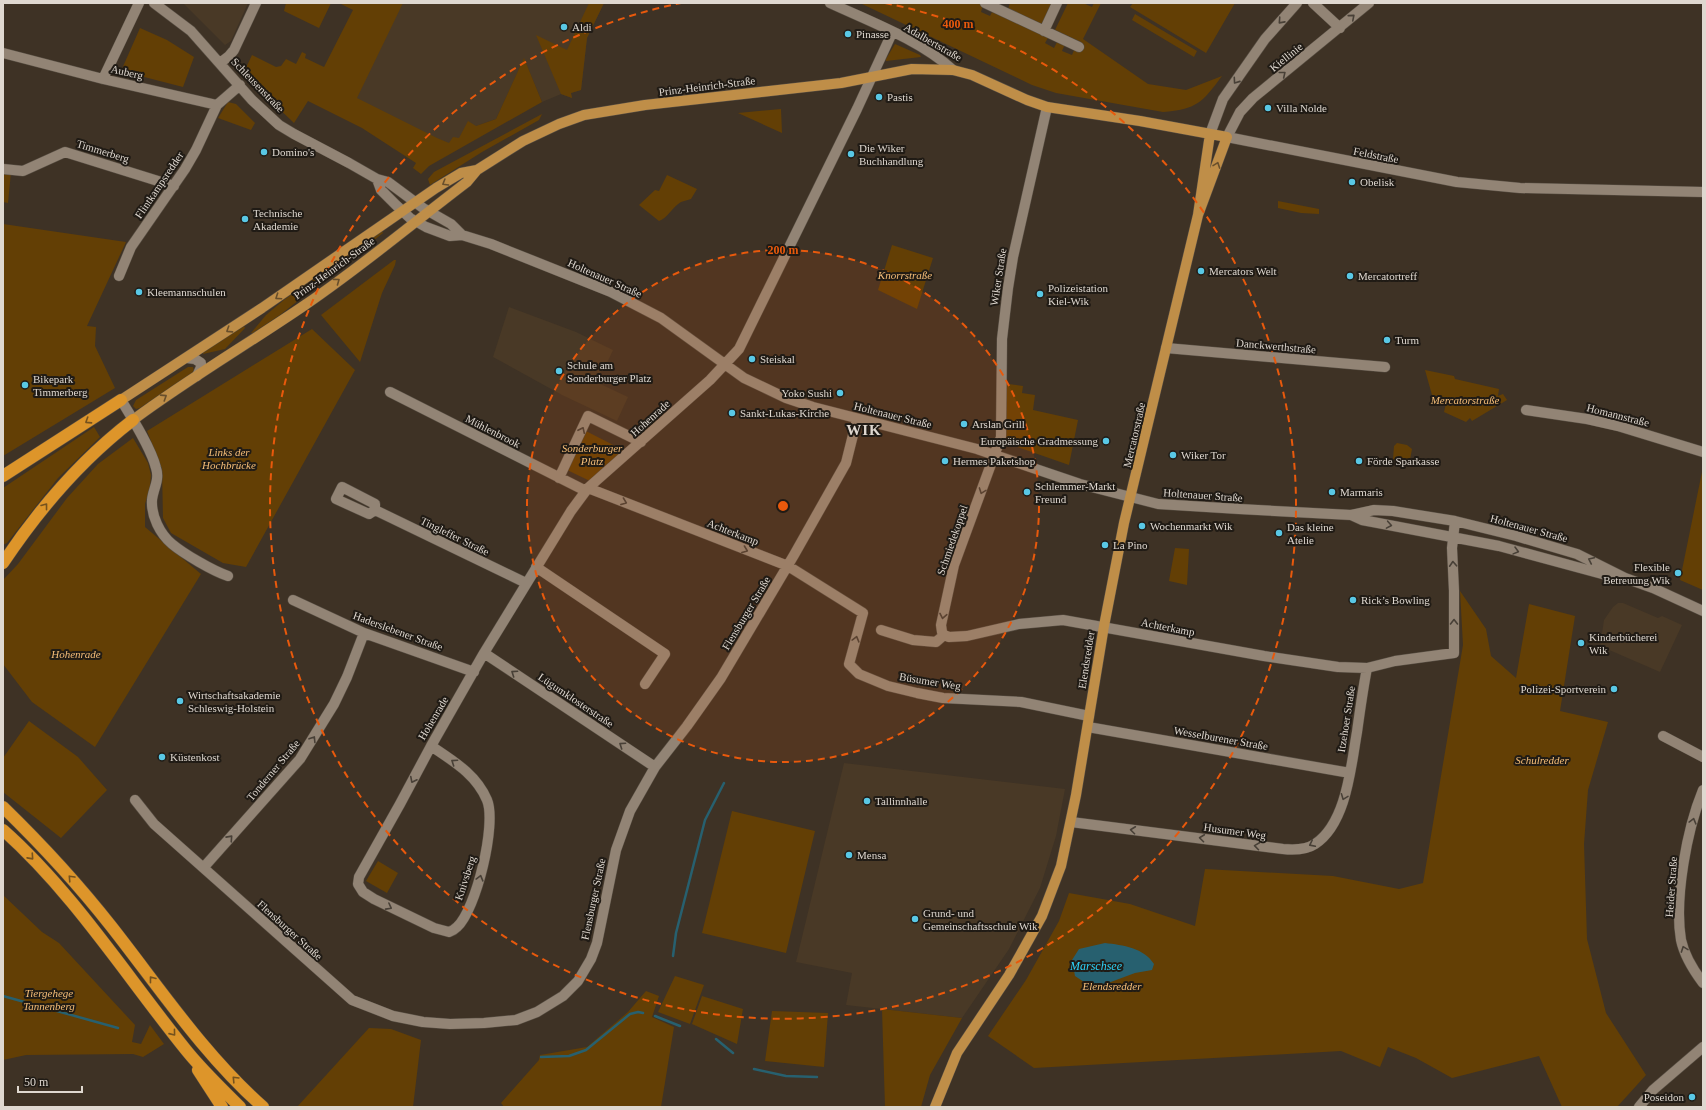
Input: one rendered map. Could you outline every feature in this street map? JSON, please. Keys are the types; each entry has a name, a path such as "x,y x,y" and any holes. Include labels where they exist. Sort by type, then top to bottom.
{"highway":[{"path":"3,476 121,400"},
{"path":"3,563 16,543 51,498 92,454 133,420"},
{"path":"3,553 16,543"},
{"path":"3,807 79,886 199,1040 233,1078 262,1107"},
{"path":"3,830 19,844 65,896 187,1052 222,1107"},
{"path":"187,1052 240,1107"}],"main road":[{"name":"Prinz-Heinrich-Straße","path":"133,420 161,399 306,304 429,212 467,182 477,170 512,147 537,133 584,115 645,105 841,83 912,69 954,70"},
{"name":"Adalbertstraße","path":"954,70 972,75 1027,100 1047,107"},
{"name":"Feldstraße","path":"1047,107 1135,120 1227,137"},
{"name":"Mercatorstraße","path":"1131,497 1198,215 1210,134"},
{"name":"Mercatorstraße","path":"1198,215 1227,137"},
{"name":"Prinz-Heinrich-Straße","path":"121,400 187,358 461,173 477,170"},
{"name":"Elendsredder","path":"935,1107 957,1053 1023,953 1042,916 1061,866 1071,822 1104,626 1131,497"}],"street":[{"path":"103,79 139,3"},
{"name":"Schleusenstraße","path":"154,3 191,31 262,111 288,131 349,162 376,179 388,182 415,203"},
{"path":"220,63 234,50 256,3"},
{"name":"Adalbertstraße","path":"830,3 892,33 942,60 954,70"},
{"path":"985,3 1079,47"},
{"path":"1044,31 1057,3"},
{"name":"Kiellinie","path":"1210,134 1215,116 1223,99 1265,39 1298,3"},
{"path":"1313,3 1340,28"},
{"name":"Kiellinie","path":"1227,137 1240,112 1253,98 1340,28 1368,3"},
{"path":"725,365 740,349 892,33"},
{"name":"Auberg","path":"3,53 103,79 217,105"},
{"path":"217,105 240,85"},
{"name":"Flintkampsredder","path":"119,276 131,247 174,186 196,150 217,105"},
{"name":"Wiker Straße","path":"996,454 1001,437 1002,339 1008,288 1013,257 1047,107"},
{"name":"Feldstraße","path":"1227,137 1457,182 1520,188 1703,192"},
{"name":"Timmerberg","path":"3,169 23,171 65,152 174,186"},
{"name":"Schleusenstraße","path":"376,179 381,190 403,212"},
{"name":"Holtenauer Straße","path":"415,203 451,224 462,235"},
{"name":"Holtenauer Straße","path":"403,212 416,222 450,236 462,235 491,244 582,279 638,305 665,320 744,378 776,394 813,407 996,454 1080,484 1158,504 1351,515 1364,511 1380,510 1455,521 1516,536 1578,554 1625,578 1653,588 1703,611"},
{"name":"Danckwerthstraße","path":"1166,348 1384,368"},
{"path":"187,358 195,359 201,363 197,376"},
{"name":"Hohenrade","path":"358,884 359,877 430,746 526,583 571,511 587,489 725,365"},
{"name":"Mühlenbrook","path":"390,392 559,478 587,489"},
{"path":"121,400 148,446 156,467 158,480 152,501 158,527 171,544 215,572 228,576"},
{"name":"Homannstraße","path":"1526,410 1587,419 1703,452"},
{"path":"559,478 588,416 641,442"},
{"name":"Flensburger Straße","path":"135,800 154,824 352,1000 393,1016 423,1022 484,1023 516,1020 543,1009 563,996 578,981 586,970 601,926 616,850 630,811 655,766 687,726 721,678 788,566 846,463 857,419"},
{"name":"Schmiedekoppel","path":"944,635 941,626 954,565 996,454"},
{"name":"Achterkamp","path":"587,489 788,566 863,613"},
{"name":"Tingleffer Straße","path":"375,510 526,583"},
{"name":"Holtenauer Straße","path":"1351,515 1362,520 1499,546 1619,578 1625,578"},
{"path":"1452,537 1455,521"},
{"name":"Achterkamp","path":"881,630 913,640 936,642 944,635 949,637 967,636 1019,624 1063,620 1104,626 1155,637 1264,656 1338,667 1367,668 1395,661 1454,653 1452,537"},
{"path":"536,567 665,654 645,684"},
{"name":"Haderslebener Straße","path":"293,600 364,633 474,672"},
{"name":"Büsumer Weg","path":"863,613 849,664 859,674 888,686 943,698 1021,702 1089,716"},
{"name":"Tonderner Straße","path":"204,867 300,759 334,704 347,677 364,633"},
{"name":"Lügumklosterstraße","path":"484,653 655,766"},
{"name":"Itzehoer Straße","path":"1350,773 1367,668"},
{"name":"Wesselburener Straße","path":"1088,727 1350,773"},
{"path":"1663,736 1703,757"},
{"name":"Knivsberg","path":"358,884 363,892 374,899 428,926 449,932 458,927 468,908 479,882 486,855 489,822 487,801 480,786 461,766 430,746"},
{"name":"Husumer Weg","path":"1071,822 1296,850 1315,844 1325,834 1335,820 1348,787 1350,773"},
{"name":"Heider Straße","path":"1703,790 1684,855 1680,922 1684,951 1703,983"},
{"path":"1639,1107 1653,1090 1703,1047"}],"shaded area":[{"path":"183,3 248,3 231,41 225,45"},
{"path":"361,3 604,3 587,38 581,90 571,93 572,98 561,94 542,102 524,59 496,119 476,126 449,151 343,102"},
{"name":"Schule am Sonderburger Platz","path":"509,307 576,332 613,350 608,361 594,381 628,397 617,421 562,395 493,357"},
{"path":"1618,603 1623,603 1658,618 1662,616 1682,625 1660,672 1600,646 1604,620 1613,607"},
{"name":"Grund- und Gemeinschaftsschule Wik","path":"844,763 1065,789 1056,836 1040,888 1009,949 962,1018 846,1005 852,973 796,962"}],"green space":[{"path":"286,3 331,3 319,28 284,11"},
{"path":"339,3 403,3 357,98 437,138 449,143 453,137 459,138 468,121 476,126 496,119 524,58 542,102 429,166 421,174 413,168 416,163 362,128 308,101 294,123 243,74 252,55 276,67 281,66 286,59 296,64 302,52 306,54 305,58 324,67 353,10"},
{"path":"589,3 604,3 587,38 581,90 571,93 572,98 561,94 536,35 567,50"},
{"path":"860,3 978,3 983,5 981,12 990,16 993,10 1049,36 1045,43 1054,48 1058,40 1065,44 1062,51 1072,55 1075,48 1081,42 1055,30 1068,3 1083,3 1092,7 1094,3 1101,3 1083,39 1148,84 1186,90 1222,76 1209,93 1198,103 1184,109 1174,111 1163,112 1056,93 1032,85"},
{"path":"1010,3 1054,3 1043,23 1040,24 1008,9"},
{"path":"1133,3 1235,3 1206,53 1130,7"},
{"path":"1135,14 1197,51 1194,57 1132,20"},
{"path":"140,28 167,40 194,57 183,87 121,71"},
{"path":"895,44 920,55 921,57 886,61"},
{"path":"228,102 236,104 255,123 251,130 218,118"},
{"path":"781,109 782,133 738,113"},
{"path":"542,114 539,120 482,152 430,185 428,179 434,172"},
{"path":"3,171 11,172 8,203 3,202"},
{"path":"667,175 697,189 691,199 678,204 662,220 659,221 639,205 655,190 659,191"},
{"path":"1278,201 1319,209 1319,214 1301,213 1278,208"},
{"path":"3,224 126,242 87,326 96,327 95,346 115,388 3,456"},
{"path":"382,231 383,233 280,315 251,333 266,315 285,299"},
{"name":"Knorrstraße","path":"892,245 933,258 917,309 878,290"},
{"path":"396,260 395,265 382,293 360,362 321,315"},
{"path":"244,326 245,328 225,349 203,354 203,352"},
{"name":"Links der Hochbrücke","path":"312,329 355,370 246,567 223,563 171,533 163,518 162,469 147,431"},
{"path":"188,367 193,367 194,371 140,408 136,409 133,406 136,400"},
{"name":"Mercatorstraße","path":"1425,370 1454,376 1455,379 1499,389 1498,396 1503,394 1507,400 1472,421 1470,418 1466,422 1444,412 1447,399 1432,395"},
{"path":"1001,383 1023,386 1022,393 1035,395 1033,410 1078,420 1069,465 1000,441"},
{"path":"94,427 100,437 58,478 7,543 3,545 3,488"},
{"name":"Sonderburger Platz","path":"584,430 623,450 590,481 565,469"},
{"name":"Hohenrade","path":"133,438 148,463 151,475 150,487 145,504 145,527 201,574 95,747 32,702 3,664 3,580 18,564 67,498 98,464"},
{"path":"1397,443 1407,445 1412,449 1409,465 1393,459 1394,446"},
{"path":"1703,467 1703,590 1680,580"},
{"path":"1175,548 1189,549 1187,585 1169,581"},
{"name":"Schulredder","path":"1460,591 1486,629 1491,656 1516,678 1529,604 1575,616 1560,711 1608,722 1588,790 1584,844 1587,939 1606,1013 1646,1075 1617,1107 1562,1107 1539,1056 1452,1078 1416,1058 1388,1047 1380,1067 1341,1051 1034,1068 988,1036 1026,980 1059,921 1069,893 1130,904 1195,926 1205,869 1333,876 1399,889 1423,883 1463,645"},
{"path":"29,721 78,757 107,790 61,838 3,792 3,758"},
{"path":"732,811 815,831 786,953 702,933"},
{"path":"378,861 398,873 387,893 366,881"},
{"name":"Tiergehege Tannenberg","path":"3,895 42,932 59,943 135,1025 132,1042 141,1044 150,1025 164,1044 143,1057 133,1054 26,1055 3,1060"},
{"path":"675,976 704,985 690,1024 658,1012"},
{"path":"646,991 659,996 652,1017 674,1027 661,1107 504,1107 501,1103 539,1060 540,1055 587,1047 628,1012"},
{"path":"702,996 743,1009 737,1044 692,1024"},
{"path":"882,1009 962,1018 930,1075 921,1107 885,1107"},
{"path":"772,1011 828,1013 824,1067 765,1061"},
{"path":"369,1028 391,1029 421,1040 413,1107 297,1107"}],"water":[{"name":"Marschsee","path":"1105,943 1126,946 1145,954 1154,964 1152,970 1135,973 1100,986 1090,986 1075,976 1072,960 1079,949"}],"waterway":[{"path":"673,956 676,933 705,820 724,783"},
{"path":"3,996 118,1028"},
{"path":"541,1057 569,1056 586,1050 630,1014 638,1012 643,1013"},
{"path":"655,1016 680,1026"},
{"path":"716,1039 733,1053"},
{"path":"754,1069 786,1076 817,1077"}],"place":[{"name":"Aldi","path":"564,27"},
{"name":"Pinasse","path":"848,34"},
{"name":"Pastis","path":"879,97"},
{"name":"Villa Nolde","path":"1268,108"},
{"name":"Domino's","path":"264,152"},
{"name":"Die Wiker Buchhandlung","path":"851,154"},
{"name":"Obelisk","path":"1352,182"},
{"name":"Technische Akademie","path":"245,219"},
{"name":"Mercators Welt","path":"1201,271"},
{"name":"Mercatortreff","path":"1350,276"},
{"name":"Kleemannschulen","path":"139,292"},
{"name":"Polizeistation Kiel-Wik","path":"1040,294"},
{"name":"Turm","path":"1387,340"},
{"name":"Steiskal","path":"752,359"},
{"name":"Schule am Sonderburger Platz","path":"559,371"},
{"name":"Bikepark Timmerberg","path":"25,385"},
{"name":"Yoko Sushi","path":"840,393"},
{"name":"Sankt-Lukas-Kirche","path":"732,413"},
{"name":"Arslan Grill","path":"964,424"},
{"name":"Europäische Gradmessung","path":"1106,441"},
{"name":"Wiker Tor","path":"1173,455"},
{"name":"Hermes Paketshop","path":"945,461"},
{"name":"Förde Sparkasse","path":"1359,461"},
{"name":"Schlemmer-Markt Freund","path":"1027,492"},
{"name":"Marmaris","path":"1332,492"},
{"name":"Wochenmarkt Wik","path":"1142,526"},
{"name":"Das kleine Atelie","path":"1279,533"},
{"name":"La Pino","path":"1105,545"},
{"name":"Flexible Betreuung Wik","path":"1678,573"},
{"name":"Rick’s Bowling","path":"1353,600"},
{"name":"Kinderbücherei Wik","path":"1581,643"},
{"name":"Polizei-Sportverein","path":"1614,689"},
{"name":"Wirtschaftsakademie Schleswig-Holstein","path":"180,701"},
{"name":"Küstenkost","path":"162,757"},
{"name":"Tallinnhalle","path":"867,801"},
{"name":"Mensa","path":"849,855"},
{"name":"Grund- und Gemeinschaftsschule Wik","path":"915,919"},
{"name":"Poseidon","path":"1692,1097"}],"district":[{"name":"WIK","path":"864,430"}]}
